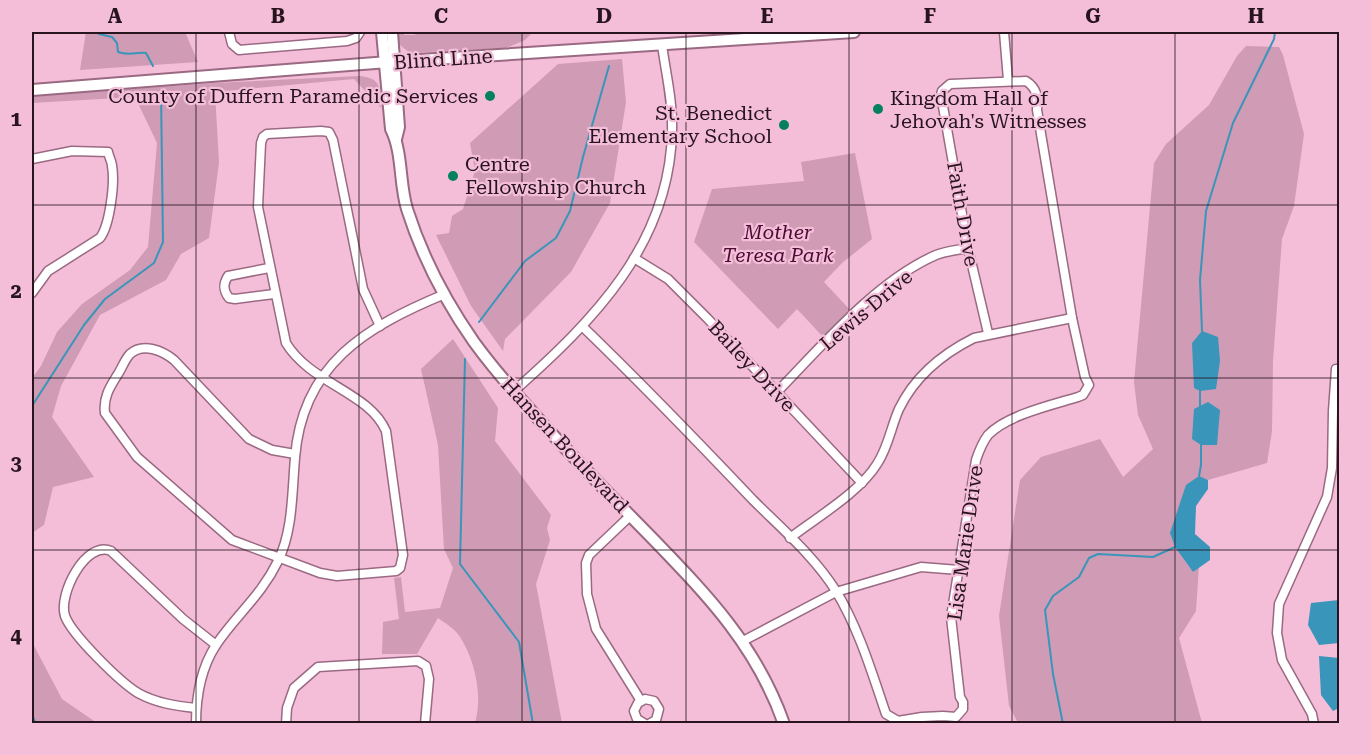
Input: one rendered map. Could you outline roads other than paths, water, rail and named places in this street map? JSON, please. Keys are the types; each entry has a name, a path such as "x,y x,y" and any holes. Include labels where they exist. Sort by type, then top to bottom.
{"street":[{"path":"229,32 232,44 239,50 347,41 356,38 360,32"},
{"name":"Hansen Boulevard","path":"382,32 399,127 396,140 401,185 407,210 423,252 445,294 475,343 514,391 710,598 743,641 763,675 784,723"},
{"name":"Hansen Boulevard","path":"389,62 392,32"},
{"name":"Blind Line","path":"32,90 389,62 662,45 810,33 854,32"},
{"path":"1004,32 1008,80"},
{"path":"514,391 553,357 612,294 649,230 659,206 670,157 672,115 662,45"},
{"name":"Faith Drive","path":"988,333 968,248 940,95 950,84 1008,80"},
{"name":"Lisa Marie Drive","path":"583,327 657,399 813,560 836,592 859,641 886,714 898,720 956,717 964,706 960,697 951,617 980,447 989,435 1024,415 1083,395 1089,385 1085,377 1072,318 1037,110 1038,96 1026,81 1008,80"},
{"path":"295,454 272,450 249,439 174,360 166,353 155,349 141,349 130,354 106,394 105,413 137,457 232,540 320,573 337,576 396,571 400,568 403,555 386,431 381,420 373,410 321,378 293,355 286,343 274,294 258,207 260,153 263,137 267,134 329,132 333,140 363,289 380,326"},
{"path":"32,159 72,151 108,152 113,167 110,207 104,233 100,238 48,272 32,293"},
{"name":"Lewis Drive","path":"777,392 848,320 885,288 907,272 938,255 968,248"},
{"name":"Bailey Drive","path":"634,258 668,279 862,483"},
{"path":"269,268 228,276 224,289 229,298 235,299 274,294"},
{"path":"196,723 196,708 204,671 216,645 268,582 280,558 289,520 295,454 302,421 310,398 321,378 350,345 380,326 445,294"},
{"path":"790,538 862,483 878,464 900,408 925,371 962,344 988,333 1072,318"},
{"path":"1314,723 1312,714 1282,660 1277,633 1279,604 1327,497 1332,468 1336,369"},
{"path":"630,516 589,555 586,575 590,610 596,629 641,700"},
{"path":"196,708 170,705 136,692 104,663 80,639 64,614 66,587 73,574 89,557 98,549 104,548 111,551 183,619 216,645"},
{"path":"743,641 836,592 921,567 959,570"},
{"path":"286,723 287,708 294,688 318,667 418,661 426,666 429,679 425,723"},
{"path":"641,700 634,711 637,719 645,723"},
{"path":"641,700 654,701 659,709 656,720 649,723"}],"water":[{"path":"1202,331 1218,337 1220,361 1216,389 1200,391 1194,388 1192,343"},
{"path":"1208,402 1220,410 1217,445 1201,445 1192,439 1194,409"},
{"path":"1199,476 1208,480 1208,489 1196,506 1195,534 1210,547 1210,560 1193,572 1175,547 1170,533 1186,485"},
{"path":"1339,600 1339,643 1319,645 1308,625 1311,603"},
{"path":"1319,656 1339,658 1339,708 1333,711 1321,695"}],"waterway":[{"path":"96,32 112,37 117,43 118,52 146,53 153,66"},
{"path":"1202,331 1200,280 1206,211 1233,123 1274,39 1275,32"},
{"path":"479,322 525,261 556,238 570,211 609,66"},
{"path":"32,406 84,325 105,299 154,263 163,242 161,92"},
{"path":"465,359 460,564 519,642 533,724"},
{"path":"1200,391 1200,406"},
{"path":"1199,476 1201,445"},
{"path":"1063,724 1053,674 1045,610 1053,596 1079,577 1089,558 1098,554 1153,557 1175,547"},
{"path":"32,715 36,724"}],"place":[{"name":"County of Duffern Paramedic Services","path":"490,96"},
{"name":"Kingdom Hall of Jehovah's Witnesses","path":"878,109"},
{"name":"St. Benedict Elementary School","path":"784,125"},
{"name":"Centre Fellowship Church","path":"453,176"}],"park label":[{"name":"Mother Teresa Park","path":"778,244"}]}
